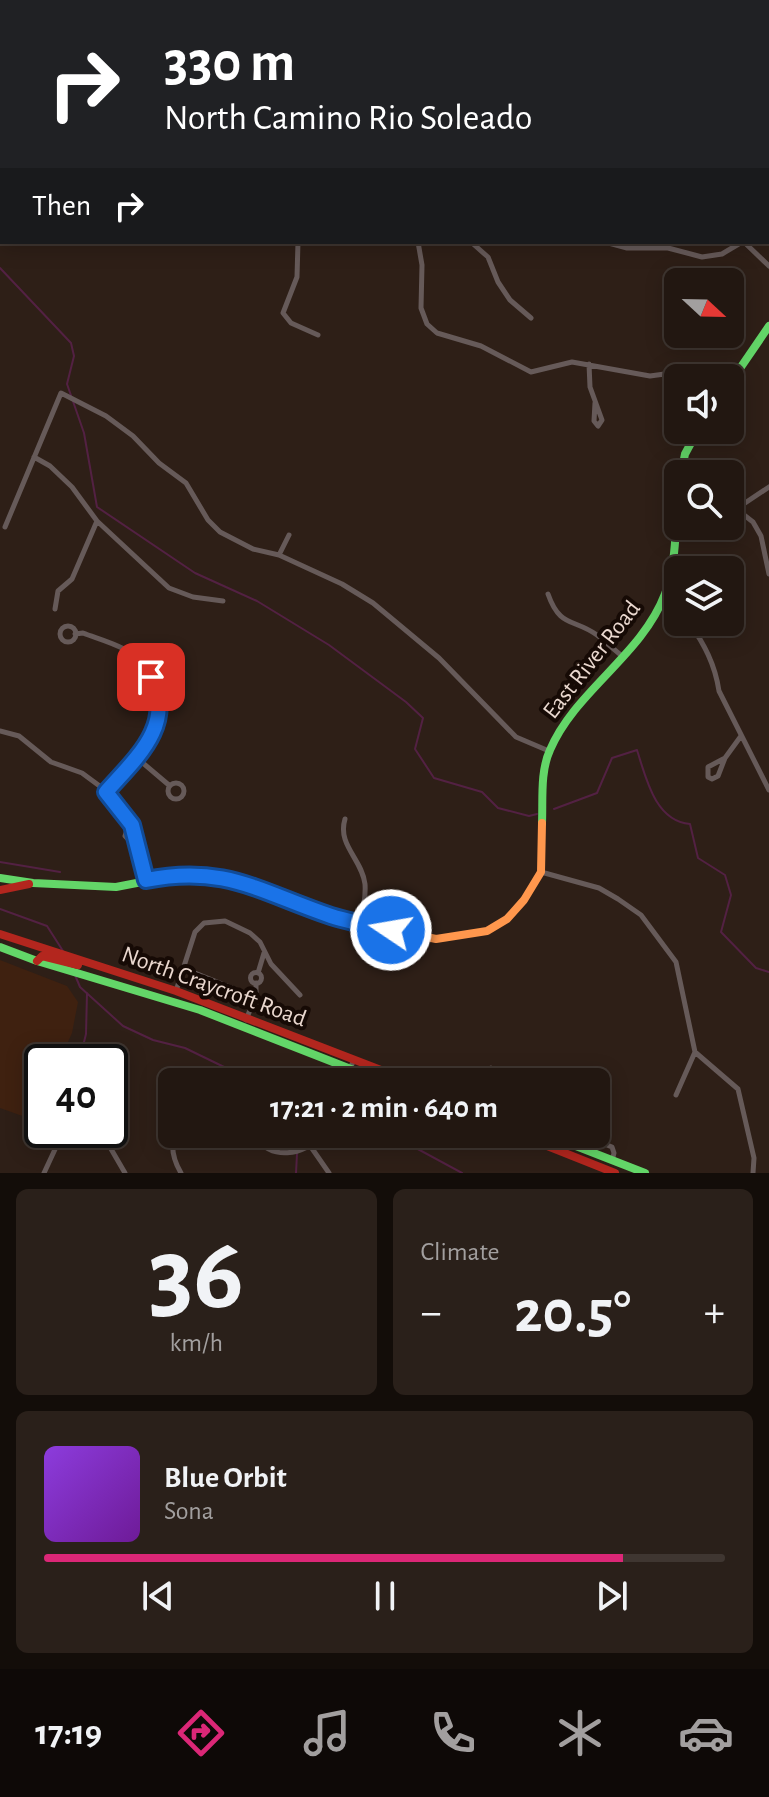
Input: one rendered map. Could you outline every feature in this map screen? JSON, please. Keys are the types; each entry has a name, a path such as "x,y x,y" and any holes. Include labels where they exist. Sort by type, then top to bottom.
{"street":[{"path":"298,244 297,277 283,313 291,323 318,335"},
{"path":"418,244 422,265 421,308 427,324 437,333 481,346 531,372 572,362 650,376 664,374"},
{"path":"473,244 488,257 498,282 510,300 531,318"},
{"path":"612,244 627,248 668,248 702,257 722,254 740,244"},
{"path":"745,244 769,266"},
{"path":"743,364 769,326"},
{"path":"589,364 590,387 595,403"},
{"path":"5,527 61,393 106,416 133,436 159,463 186,483 208,520 220,532 253,549 279,555 342,584 373,603 437,656 516,737 549,751"},
{"path":"34,457 50,466 72,487 97,521 169,588 193,597 223,601"},
{"path":"744,504 769,487"},
{"path":"744,515 753,522 761,536 769,574"},
{"path":"55,609 58,591 72,579 97,521"},
{"path":"279,555 289,535"},
{"path":"548,594 555,609 568,623 596,634 622,656"},
{"name":"East River Road","path":"541,872 543,788 549,751 565,723 650,621 664,598"},
{"path":"75,634 83,633 123,648 139,660 155,684 158,719 151,739 106,792"},
{"path":"698,636 716,674 719,691 769,790"},
{"path":"0,731 26,740 51,762 82,773 106,792 130,826 140,830 138,849 146,880"},
{"path":"725,758 741,736"},
{"path":"137,758 170,786"},
{"path":"345,819 343,841 354,855 365,883 360,923"},
{"path":"130,826 125,836 138,849"},
{"path":"0,878 33,883 116,887 192,874 219,876 251,884 333,917 436,939 474,935 507,919 524,900 541,872 599,888 641,915 676,962 695,1052 676,1095"},
{"path":"0,890 33,883"},
{"path":"176,991 185,969 191,939 204,923 225,921 238,926 260,942 271,964 300,995"},
{"name":"North Craycroft Road","path":"0,934 102,980 245,1022 377,1068"},
{"path":"0,947 37,961 40,956 60,961"},
{"path":"245,1022 256,995 256,983 250,977 258,973 265,953"},
{"name":"North Craycroft Road","path":"60,961 76,966 88,964 176,991 348,1068"},
{"path":"185,969 232,988"},
{"path":"102,980 117,979 133,984 141,980"},
{"path":"695,1052 738,1089 754,1158 753,1173"},
{"path":"350,1068 354,1059"},
{"path":"610,1146 614,1153 612,1161"},
{"path":"44,1173 56,1148"},
{"path":"110,1148 125,1173"},
{"path":"172,1148 181,1173"},
{"path":"269,1148 287,1154 308,1148"},
{"path":"312,1148 329,1173"},
{"path":"552,1148 615,1173"},
{"path":"580,1148 645,1173"}],"shaded area":[{"path":"0,960 67,986 78,1002 67,1044 24,1044 24,1117 0,1108"}],"waterway":[{"path":"0,268 71,343 74,356 67,384 84,433 97,507 195,573 257,601 329,645 406,702 423,718 415,749 434,778 482,792 498,808 529,816 537,814"},
{"path":"554,809 597,793 612,758 637,750 648,785 660,807 678,821 690,824 698,858 725,875 731,895 721,932 756,968 769,972"},
{"path":"0,862 60,872"},
{"path":"0,909 47,926 63,951"},
{"path":"75,975 80,987 123,1026 153,1040 185,1048 226,1068"},
{"path":"84,1044 87,993"},
{"path":"416,1148 462,1173"},
{"path":"296,1173 297,1154"}],"traffic: fast":[{"path":"743,364 769,326"},
{"path":"684,460 690,444"},
{"path":"542,823 545,767 550,750 575,709 625,655 654,616 669,583 675,540"},
{"path":"0,878 33,883 116,887 178,875 219,876 251,884 306,906"},
{"path":"0,947 200,1010 348,1068"},
{"path":"581,1148 645,1173"}],"traffic: slow":[{"path":"306,906 333,917 436,939 487,931 507,919 524,900 541,872 542,823"}],"traffic: jam":[{"path":"0,890 29,884"},
{"path":"0,934 176,991 376,1068"},
{"path":"37,961 42,956 78,965"},
{"path":"552,1148 615,1173"}],"route":[{"path":"151,677 159,707 155,729 137,758 106,792 132,825 146,880 192,874 219,876 251,884 333,917 391,930"}]}
